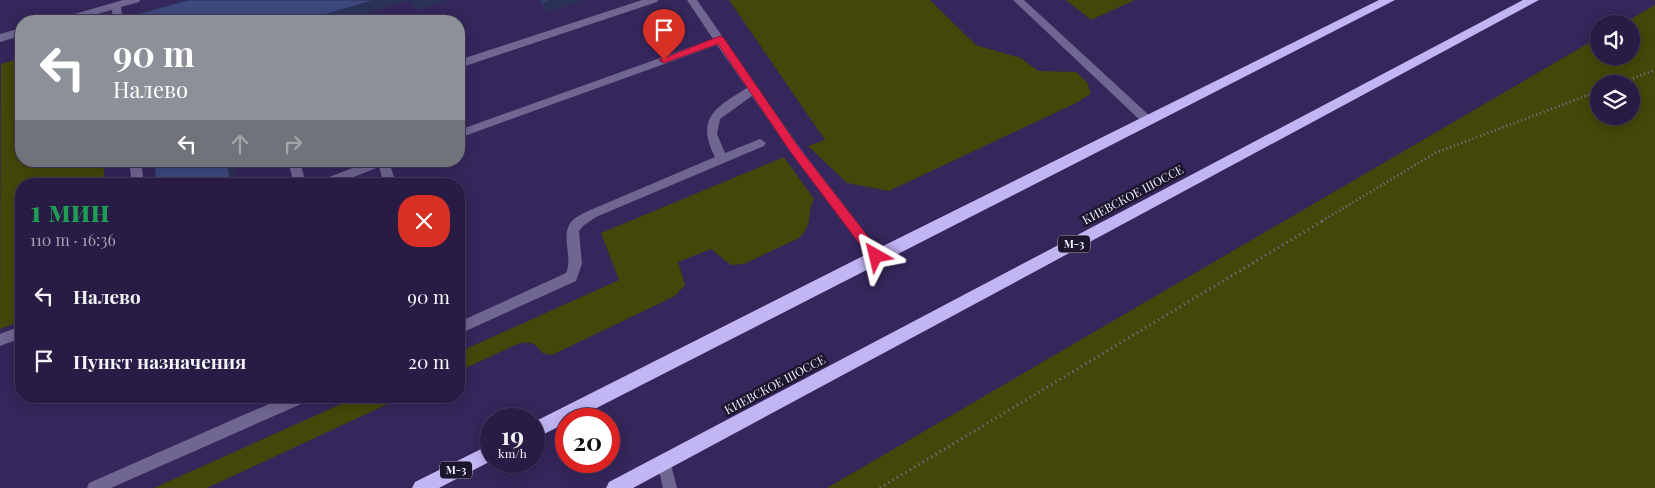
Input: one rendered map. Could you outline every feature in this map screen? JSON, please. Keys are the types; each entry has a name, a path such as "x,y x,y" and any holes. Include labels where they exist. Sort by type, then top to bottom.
{"highway":[{"path":"545,424 876,256 1389,0"},
{"name":"КИЕВСКОЕ ШОССЕ","path":"615,488 1533,0"},
{"name":"М-3","path":"421,488 480,458"}],"street":[{"path":"82,15 135,0"},
{"path":"465,62 653,0"},
{"path":"692,0 796,151 876,256"},
{"path":"1018,0 1148,120"},
{"path":"116,6 117,15"},
{"path":"0,38 15,34"},
{"path":"465,132 720,40"},
{"path":"722,159 713,145 710,135 712,122 721,110 754,89"},
{"path":"465,325 571,277 576,260 573,232 578,223 592,214 760,143"},
{"path":"339,178 367,167"},
{"path":"0,340 15,334"},
{"path":"94,488 287,403"},
{"path":"664,462 670,488"}],"path":[{"path":"1640,76 1655,70"},
{"path":"880,488 1435,153 1590,94"}],"shaded area":[{"path":"729,0 930,0 976,45 1021,58 1038,71 1076,72 1087,82 1091,94 1076,103 889,191 847,183 808,146 825,140"},
{"path":"1066,0 1135,0 1091,20"},
{"path":"1655,5 1655,488 827,488 1590,42 1590,65 1640,65 1640,15 1638,15"},
{"path":"15,60 15,167 104,167 104,178 15,178 15,323 0,329 1,64"},
{"path":"784,157 814,199 807,229 799,238 744,264 731,265 711,249 678,262 685,285 675,296 552,355 542,353 533,344 520,343 465,368 465,349 619,280 601,233"},
{"path":"343,403 390,403 207,488 154,488"}],"building":[{"path":"188,0 375,0 324,15 138,14"},
{"path":"155,167 228,167 230,178 155,178"}],"route":[{"path":"664,60 720,40 796,151 876,256"}]}
